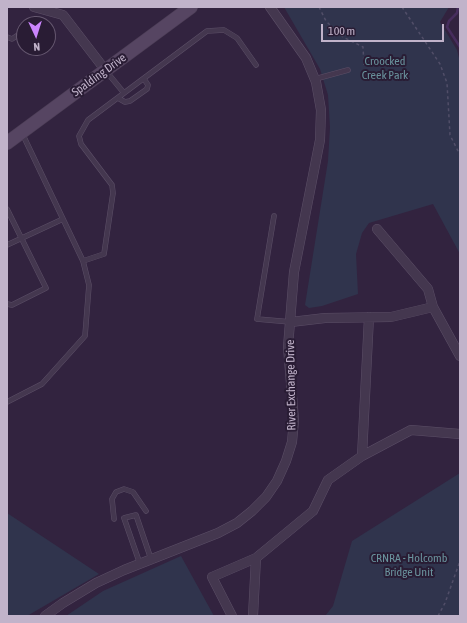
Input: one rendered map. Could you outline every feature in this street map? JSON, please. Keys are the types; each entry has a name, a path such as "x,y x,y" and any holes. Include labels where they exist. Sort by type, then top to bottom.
{"main road":[{"name":"Spalding Drive","path":"7,143 191,7"}],"street":[{"path":"34,7 64,14 106,71"},
{"name":"River Exchange Drive","path":"45,616 96,583 218,533 237,523 257,506 277,480 290,448 294,420 288,347 294,272 320,140 322,110 315,79 306,58 270,7"},
{"path":"377,229 428,288 433,308 460,356"},
{"path":"291,322 325,318 391,317 433,308"},
{"path":"362,456 369,317"},
{"path":"232,616 212,577 256,558 313,511 328,480 362,456 411,430 460,434"},
{"path":"253,616 256,558"}],"lane":[{"path":"83,261 104,254 113,194 112,185 81,144 79,136 88,120 207,31 224,30 237,38 256,65"},
{"path":"7,37 12,39 16,36"},
{"path":"315,79 348,70"},
{"path":"106,71 124,93"},
{"path":"118,98 125,102 130,101 147,89 148,86 144,79"},
{"path":"7,402 42,384 85,336 89,285 83,261 22,132"},
{"path":"7,209 46,288 12,305 7,304"},
{"path":"274,216 257,319 291,322"},
{"path":"7,245 63,219"},
{"path":"114,520 112,499 116,492 124,489 134,492 146,511"},
{"path":"140,564 124,518 136,515 150,560"}],"path":[{"path":"319,7 326,21 335,30 348,40 364,46 364,65"},
{"path":"402,7 440,64 446,83 450,135 460,155"},
{"path":"438,616 445,603 460,561"}],"green space":[{"name":"Croocked Creek Park","path":"284,7 449,7 440,22 457,50 460,62 460,254 433,204 369,223 362,233 356,254 358,294 322,306 309,308 305,305 328,161 330,127 328,95 320,69"},
{"name":"CRNRA - Holcomb Bridge Unit","path":"460,473 460,616 325,616 333,606 352,541"},
{"path":"7,513 99,574 27,616 7,616"},
{"path":"181,556 214,616 66,616 103,591"}],"waterway":[{"path":"458,7 457,13 449,21 447,27 460,47"}]}
